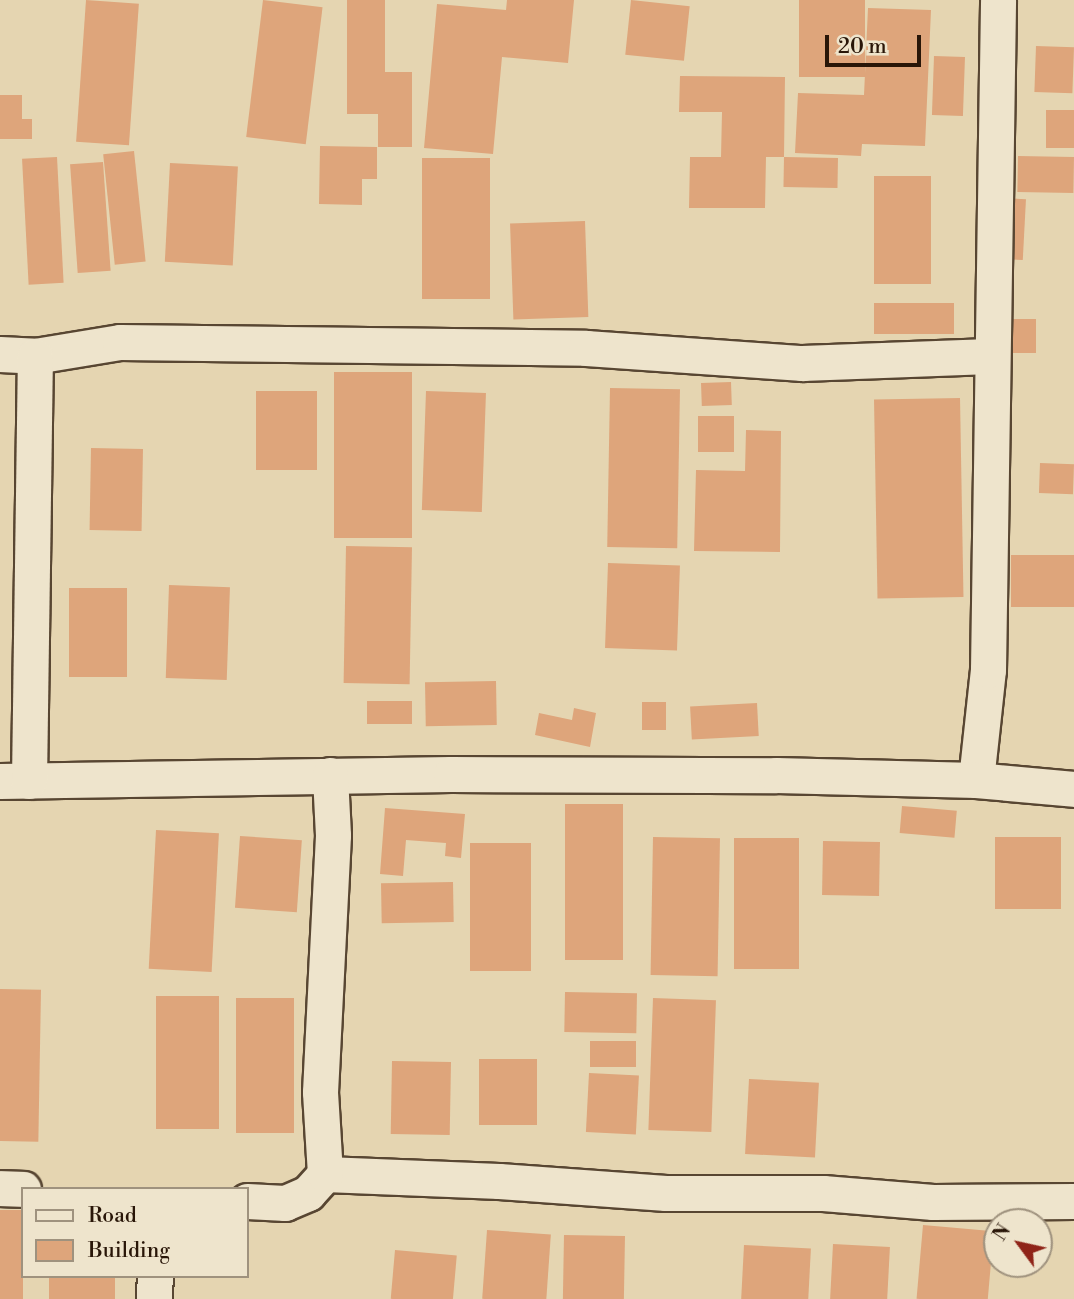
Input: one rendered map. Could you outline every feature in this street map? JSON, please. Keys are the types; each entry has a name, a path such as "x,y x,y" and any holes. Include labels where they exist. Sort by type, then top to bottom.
{"street":[{"path":"976,780 988,670 990,356 998,0"},
{"path":"0,354 35,356 120,342 586,348 802,363 990,356"},
{"path":"35,356 15,781 330,775 762,775 976,780 1074,789"},
{"path":"248,1201 285,1203 308,1193 325,1174 320,1092 333,835 330,775"},
{"path":"325,1174 499,1181 666,1193 823,1193 933,1202 1074,1201"},
{"path":"0,1188 21,1189"},
{"path":"154,1299 155,1278"}],"building":[{"path":"86,0 139,4 129,145 76,142"},
{"path":"263,0 323,7 306,144 246,137"},
{"path":"347,0 385,0 385,114 347,114"},
{"path":"507,0 574,0 568,63 502,57 493,154 424,148 437,4 506,10"},
{"path":"631,0 690,6 684,61 625,55"},
{"path":"799,0 865,0 865,77 799,77"},
{"path":"868,8 931,10 925,146 862,144 861,156 795,153 798,93 864,95"},
{"path":"1036,46 1074,47 1072,93 1034,92"},
{"path":"934,56 965,57 963,116 932,115"},
{"path":"378,72 412,72 412,147 378,147"},
{"path":"680,76 785,77 784,157 766,157 765,208 689,208 690,157 721,157 722,112 679,112"},
{"path":"0,95 22,95 22,119 32,119 32,139 0,139"},
{"path":"1046,110 1074,110 1074,148 1046,148"},
{"path":"320,146 377,147 377,179 362,179 362,205 319,204"},
{"path":"134,151 146,261 115,265 103,154"},
{"path":"1018,156 1074,157 1073,193 1017,192"},
{"path":"57,157 64,283 29,285 22,159"},
{"path":"784,157 838,158 837,188 783,187"},
{"path":"422,158 490,158 490,299 422,299"},
{"path":"103,162 111,271 78,273 70,164"},
{"path":"170,163 238,167 233,265 165,262"},
{"path":"874,176 931,176 931,284 874,284"},
{"path":"1004,198 1026,199 1023,260 1001,259"},
{"path":"585,221 588,317 513,320 510,224"},
{"path":"874,303 954,303 954,334 874,334"},
{"path":"1010,319 1036,319 1036,353 1010,353"},
{"path":"334,372 412,372 412,538 334,538"},
{"path":"731,382 732,405 702,406 701,383"},
{"path":"610,388 680,389 677,548 607,547"},
{"path":"256,391 317,391 317,470 256,470"},
{"path":"426,391 486,393 482,512 422,510"},
{"path":"960,398 963,597 877,598 874,400"},
{"path":"698,416 734,416 734,452 698,452"},
{"path":"746,430 781,431 780,552 694,551 696,470 745,471"},
{"path":"91,448 143,449 142,531 90,530"},
{"path":"1040,463 1074,464 1073,494 1039,493"},
{"path":"346,546 412,547 410,684 344,683"},
{"path":"1011,555 1074,555 1074,607 1011,607"},
{"path":"608,563 680,566 677,650 605,648"},
{"path":"169,585 230,587 227,680 166,678"},
{"path":"69,588 127,588 127,677 69,677"},
{"path":"496,681 497,725 426,726 425,682"},
{"path":"367,701 412,701 412,724 367,724"},
{"path":"642,702 666,702 666,730 642,730"},
{"path":"757,703 759,736 692,739 690,707"},
{"path":"574,708 596,713 590,747 535,735 539,713 572,720"},
{"path":"565,804 623,804 623,960 565,960"},
{"path":"902,806 957,811 954,838 900,833"},
{"path":"385,808 465,814 461,858 445,856 446,843 406,840 403,876 380,874"},
{"path":"156,830 219,833 212,972 149,969"},
{"path":"240,836 302,840 297,912 235,908"},
{"path":"653,837 720,838 718,976 651,975"},
{"path":"995,837 1061,837 1061,909 995,909"},
{"path":"734,838 799,838 799,969 734,969"},
{"path":"823,841 880,842 879,896 822,895"},
{"path":"470,843 531,843 531,971 470,971"},
{"path":"453,882 454,922 382,923 381,883"},
{"path":"0,989 41,990 38,1142 0,1141"},
{"path":"565,992 637,993 636,1033 564,1032"},
{"path":"156,996 219,996 219,1129 156,1129"},
{"path":"236,998 294,998 294,1133 236,1133"},
{"path":"653,998 716,1000 711,1132 648,1130"},
{"path":"590,1041 636,1041 636,1067 590,1067"},
{"path":"479,1059 537,1059 537,1125 479,1125"},
{"path":"392,1061 451,1062 450,1135 391,1134"},
{"path":"589,1073 639,1076 636,1135 586,1132"},
{"path":"749,1079 819,1083 815,1158 745,1154"},
{"path":"0,1210 21,1210 23,1299 0,1299"},
{"path":"923,1225 983,1230 983,1278 990,1278 988,1299 917,1299"},
{"path":"487,1230 551,1234 546,1299 482,1299"},
{"path":"564,1235 625,1236 624,1299 563,1299"},
{"path":"833,1244 890,1247 887,1299 830,1299"},
{"path":"744,1245 811,1249 808,1299 741,1299"},
{"path":"395,1250 457,1255 453,1299 391,1299"},
{"path":"49,1278 115,1278 115,1299 49,1299"}]}
